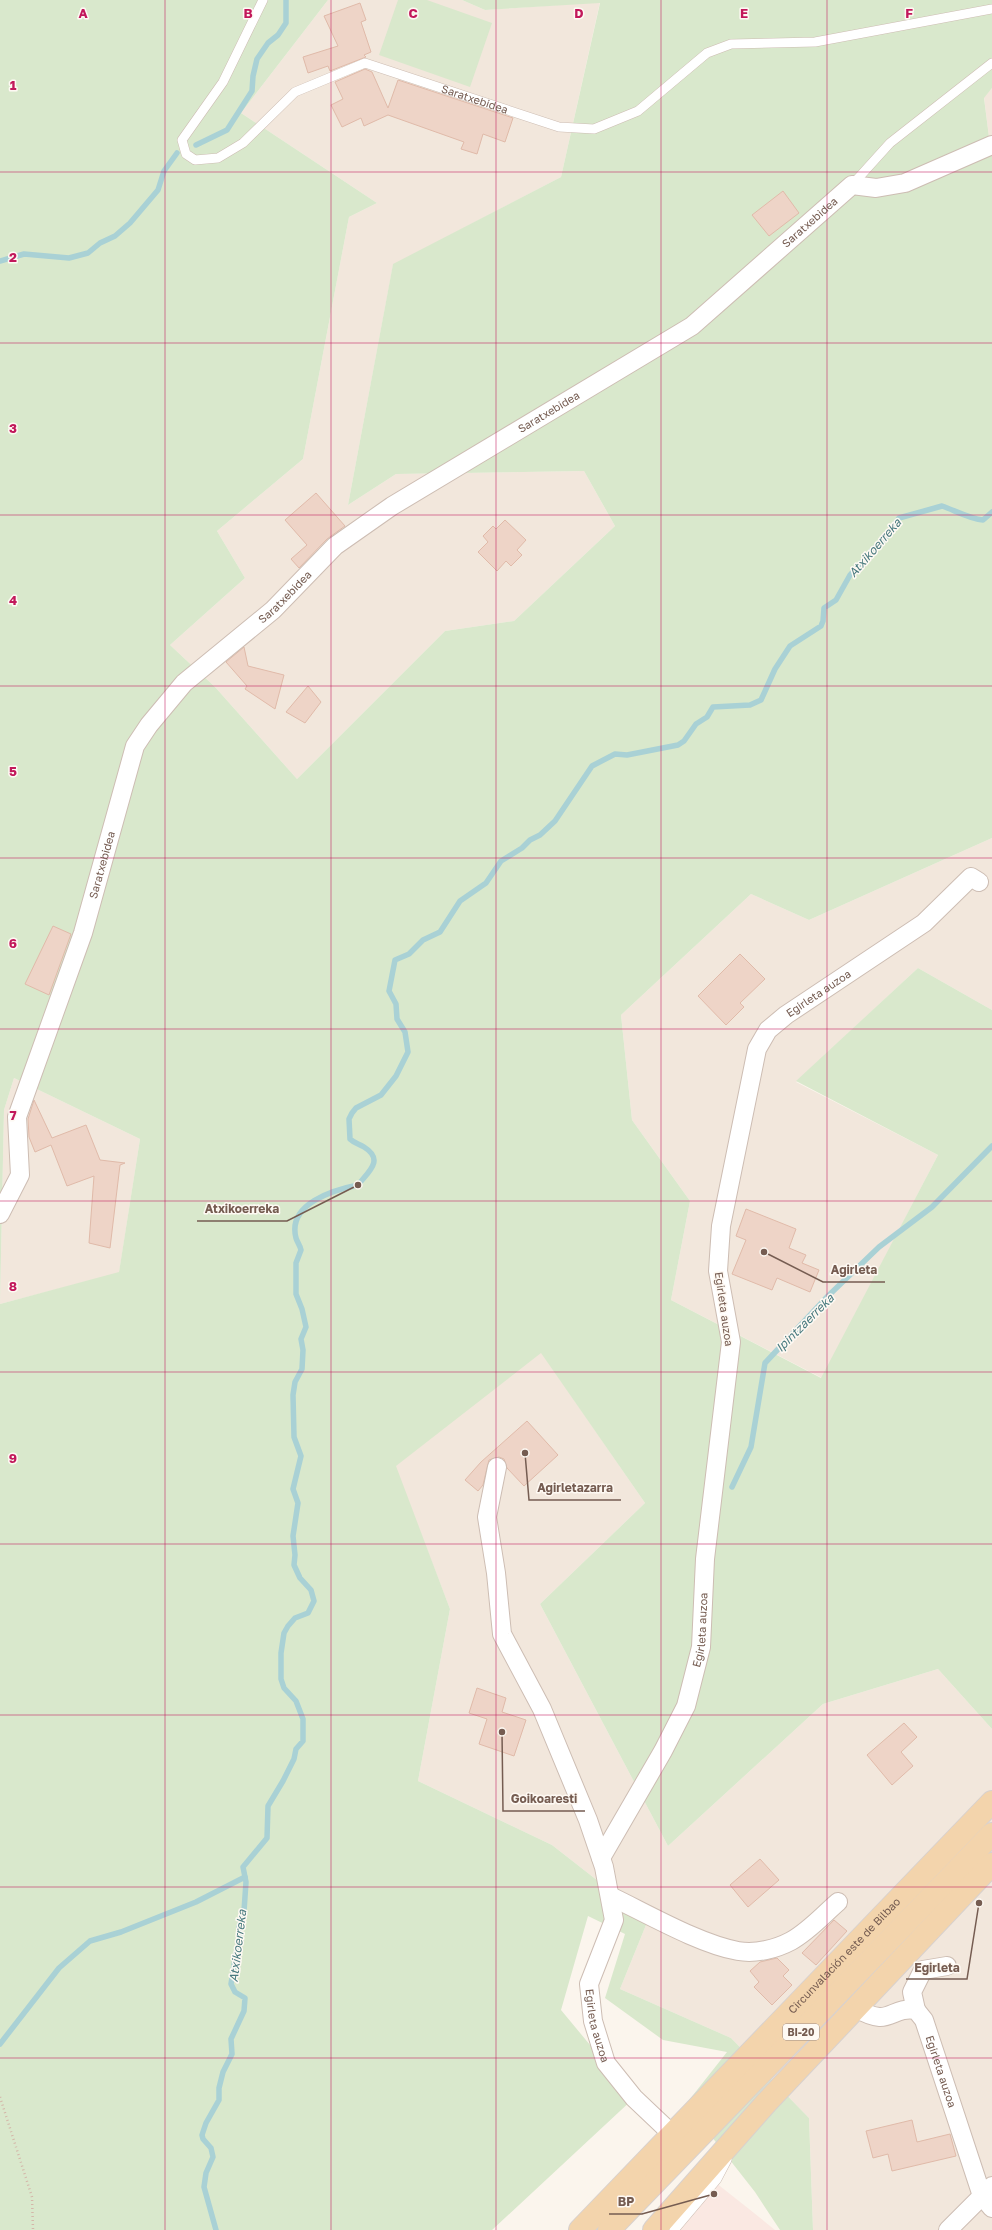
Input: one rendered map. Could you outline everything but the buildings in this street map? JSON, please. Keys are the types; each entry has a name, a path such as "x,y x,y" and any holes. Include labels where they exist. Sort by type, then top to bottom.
{"main road":[{"name":"Circunvalación este de Bilbao","path":"581,2226 672,2134 992,1802"},
{"name":"Circunvalación este de Bilbao","path":"608,2230 992,1834"},
{"path":"654,2230 744,2128 992,1864"}],"street":[{"path":"852,185 876,188 905,183 992,145"},
{"name":"Saratxebidea","path":"0,1214 20,1175 17,1117 83,933 136,746 150,725 184,682 272,610 335,546 392,506 692,326 852,185"},
{"name":"Egirleta auzoa","path":"601,1858 640,1791 686,1706 701,1647 705,1559 731,1342 718,1271 722,1226 757,1049 768,1030 786,1014 924,923 971,876 979,882"},
{"name":"Egirleta auzoa","path":"497,1467 487,1517 496,1573 502,1634 542,1709 601,1858 610,1896 614,1920 589,1984 592,2021 606,2063 634,2098 672,2134"},
{"path":"610,1896 711,1942 738,1950 753,1952 772,1949 791,1941 838,1902"},
{"path":"856,2008 866,2015 876,2018 895,2014 906,2008 916,2010 912,1992 916,1980 923,1970 943,1960"},
{"name":"Egirleta auzoa","path":"916,2010 924,2020 989,2197 948,2230"}],"lane":[{"name":"Saratxebidea","path":"262,0 223,82 182,140 186,154 195,160 218,158 243,144 296,92 365,63 559,127 594,130 638,111 707,53 731,44 815,42 992,9"},
{"name":"Saratxebidea","path":"852,185 890,143 992,63"},
{"path":"674,2230 717,2179 744,2128"}],"path":[{"path":"0,2097 32,2197 33,2230"}],"shaded area":[{"path":"328,0 462,0 485,10 600,2 561,177 393,265 348,505 396,474 584,471 615,526 514,621 445,631 297,779 215,687 170,645 245,578 217,531 303,459 349,217 377,203 241,113"},
{"path":"992,88 992,144 990,145 984,97"},
{"path":"992,838 992,1010 918,968 796,1082 938,1155 822,1378 671,1300 690,1201 632,1120 621,1015 751,894 809,920"},
{"path":"14,1078 140,1139 119,1273 0,1304 4,1110"},
{"path":"541,1352 645,1503 540,1604 668,1846 823,1704 938,1669 992,1729 992,2230 813,2230 809,2118 731,2038 620,1989 648,1920 552,1845 418,1781 450,1609 395,1466"},
{"path":"711,2179 749,2209 775,2230 667,2230"}],"green space":[{"path":"0,0 328,0 241,113 377,203 349,217 303,459 217,531 245,578 170,645 215,687 297,779 445,631 514,621 615,526 584,471 396,474 348,505 393,264 561,177 600,3 485,10 462,0 992,0 992,88 984,98 990,145 992,144 992,838 809,920 751,894 621,1015 632,1120 690,1201 671,1300 821,1378 938,1155 796,1081 918,968 992,1010 992,1729 938,1669 823,1704 668,1846 540,1604 645,1503 541,1353 396,1466 450,1609 418,1781 552,1845 648,1920 620,1989 731,2038 809,2118 813,2230 780,2230 755,2192 686,2104 727,2052 663,2040 605,1998 625,1934 588,1916 561,2010 634,2098 492,2230 0,2230","holes":["14,1078 140,1139 119,1272 0,1304 4,1110"]},
{"path":"398,0 427,0 492,23 470,87 379,55"}],"waterway":[{"path":"196,145 227,130 252,91 253,76 257,59 268,43 278,35 286,23 286,0"},
{"path":"0,261 24,254 69,258 88,253 100,243 115,236 130,223 158,190 164,171 177,153"},
{"name":"Atxikoerreka","path":"216,2230 204,2187 206,2173 213,2157 211,2148 203,2139 202,2135 206,2123 219,2100 219,2088 223,2072 232,2054 231,2039 244,2011 245,1998 235,1992 231,1984 236,1953 241,1941 239,1927 244,1911 246,1882 243,1867 267,1838 268,1806 294,1759 296,1749 303,1741 303,1719 296,1701 284,1688 281,1679 281,1653 284,1633 295,1618 308,1613 314,1601 311,1590 300,1578 294,1565 295,1555 293,1536 298,1503 293,1489 301,1456 294,1437 293,1395 295,1382 302,1369 303,1350 301,1339 306,1327 302,1309 296,1294 296,1263 301,1250 296,1238 295,1226 298,1216 314,1201 325,1195 358,1185 373,1166 374,1161 370,1152 350,1139 349,1119 356,1108 381,1095 396,1076 408,1052 405,1032 397,1019 396,1004 389,991 395,960 409,954 423,940 440,932 460,901 486,883 501,861 522,848 530,840 540,835 555,821 592,766 615,754 627,755 678,745 684,741 696,724 707,717 713,707 750,705 761,700 775,669 790,646 821,626 824,608 836,600 850,575 873,549 882,543 899,518 942,506 967,516 983,520 992,512"},
{"name":"Ipintzaerreka","path":"732,1487 751,1447 765,1363 828,1296 879,1247 932,1207 992,1146"},
{"path":"0,2044 59,1968 90,1941 121,1932 196,1902 245,1877"}],"place":[{"name":"Atxikoerreka","path":"358,1185"},
{"name":"Agirleta","path":"764,1252"},
{"name":"Agirletazarra","path":"525,1453"},
{"name":"Goikoaresti","path":"502,1732"},
{"name":"Egirleta","path":"979,1903"},
{"name":"BP","path":"714,2194"}]}
